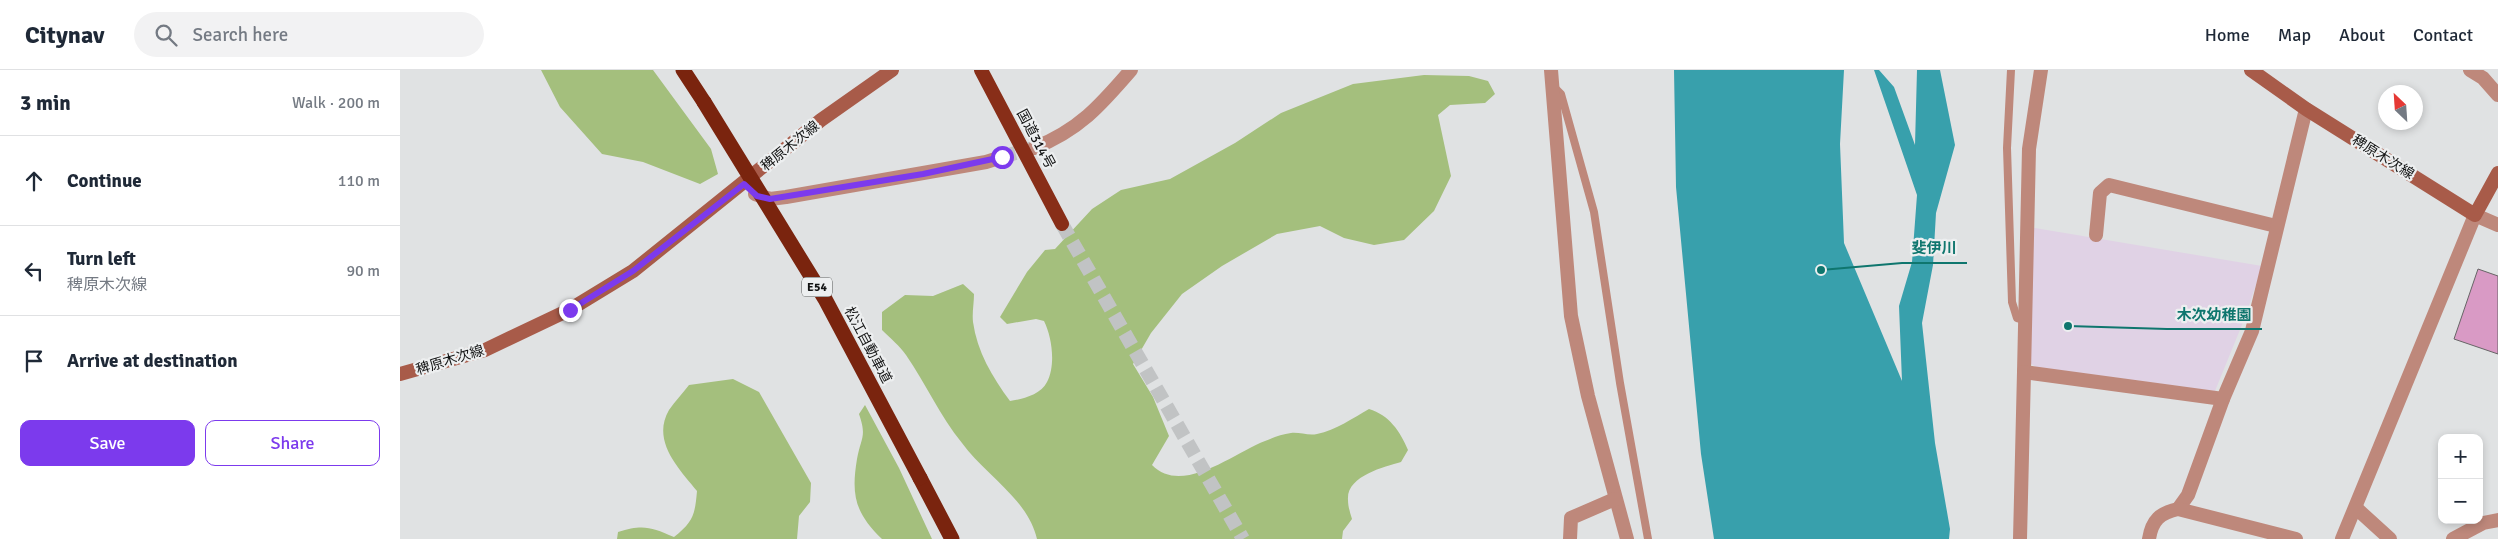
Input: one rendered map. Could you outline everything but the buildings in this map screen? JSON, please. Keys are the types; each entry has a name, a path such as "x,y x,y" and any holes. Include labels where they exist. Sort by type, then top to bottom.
{"highway":[{"name":"松江自動車道","path":"683,70 825,299 952,539"},
{"name":"国道314号","path":"981,70 1062,224"}],"main road":[{"name":"稗原木次線","path":"400,374 485,350 570,310 633,271 744,184 821,120 892,70"},
{"name":"稗原木次線","path":"2251,70 2306,109 2475,215"},
{"path":"2475,215 2498,173"}],"street":[{"path":"1034,148 1057,139 1075,128 1131,70"},
{"path":"1551,70 1571,316 1588,396 1627,539"},
{"path":"2020,539 2029,149 2041,70"},
{"path":"2470,70 2483,78 2498,94"},
{"path":"2178,509 2188,496 2223,399 2252,331 2269,269 2276,226 2306,109"},
{"path":"744,184 757,196 770,199 923,174 1002,157"},
{"path":"2096,235 2100,192 2109,185 2276,226"},
{"path":"2342,539 2475,215 2498,226"},
{"path":"2024,372 2223,399"},
{"path":"1570,539 1571,518 1615,498"},
{"path":"2356,508 2390,539"},
{"path":"2150,539 2151,527 2157,518 2168,511 2178,509 2296,539"},
{"path":"2453,539 2483,523 2498,520"}],"lane":[{"path":"2011,70 2007,148 2012,302 2017,318 2025,320"},
{"path":"1552,86 1561,94 1583,182 1594,212 1620,383 1648,539"}],"shaded area":[{"path":"2029,227 2262,266 2246,315 2215,391 2036,367 2030,363"}],"green space":[{"path":"541,70 653,70 711,149 718,174 700,184 643,162 602,154 560,107"},
{"path":"1424,75 1469,76 1488,81 1495,94 1485,103 1450,105 1438,115 1451,176 1434,211 1404,240 1374,245 1344,238 1320,226 1277,234 1222,266 1182,294 1151,333 1133,364 1153,397 1169,436 1152,465 1164,473 1178,476 1193,474 1224,462 1274,437 1291,433 1314,434 1331,430 1369,409 1388,420 1401,436 1408,450 1401,462 1367,474 1353,485 1349,492 1348,500 1352,519 1343,531 1342,539 1037,539 1025,512 1005,488 971,455 947,422 906,355 882,330 882,312 905,295 933,296 963,284 974,294 973,319 975,333 986,363 997,383 1010,401 1031,396 1044,386 1050,375 1052,351 1047,328 1044,321 1036,319 1007,324 1000,317 1027,272 1045,250 1055,249 1092,209 1121,190 1170,179 1235,143 1281,113 1353,84"},
{"path":"733,379 759,392 811,483 810,502 799,516 797,539 617,539 618,532 641,527 653,529 674,537 689,522 694,512 697,491 675,464 670,454 663,433 664,421 669,410 689,385"},
{"path":"865,405 899,468 932,539 882,539 866,521 861,512 855,493 855,472 863,433 859,414"}],"water":[{"path":"1674,70 1844,70 1840,144 1844,243 1902,381 1899,306 1912,262 1917,195 1874,70 1879,70 1894,87 1915,145 1917,70 1940,70 1955,145 1936,213 1933,265 1922,323 1935,443 1950,529 1949,539 1714,539 1701,454 1676,187"}],"tunnel":[{"path":"1002,157 1033,148"},
{"path":"1062,224 1243,539"}],"place":[{"name":"斐伊川","path":"1821,270"},
{"name":"木次幼稚園","path":"2068,326"}],"route":[{"path":"570,310 633,271 744,184 757,196 770,199 923,174 986,162 1002,157"}]}
